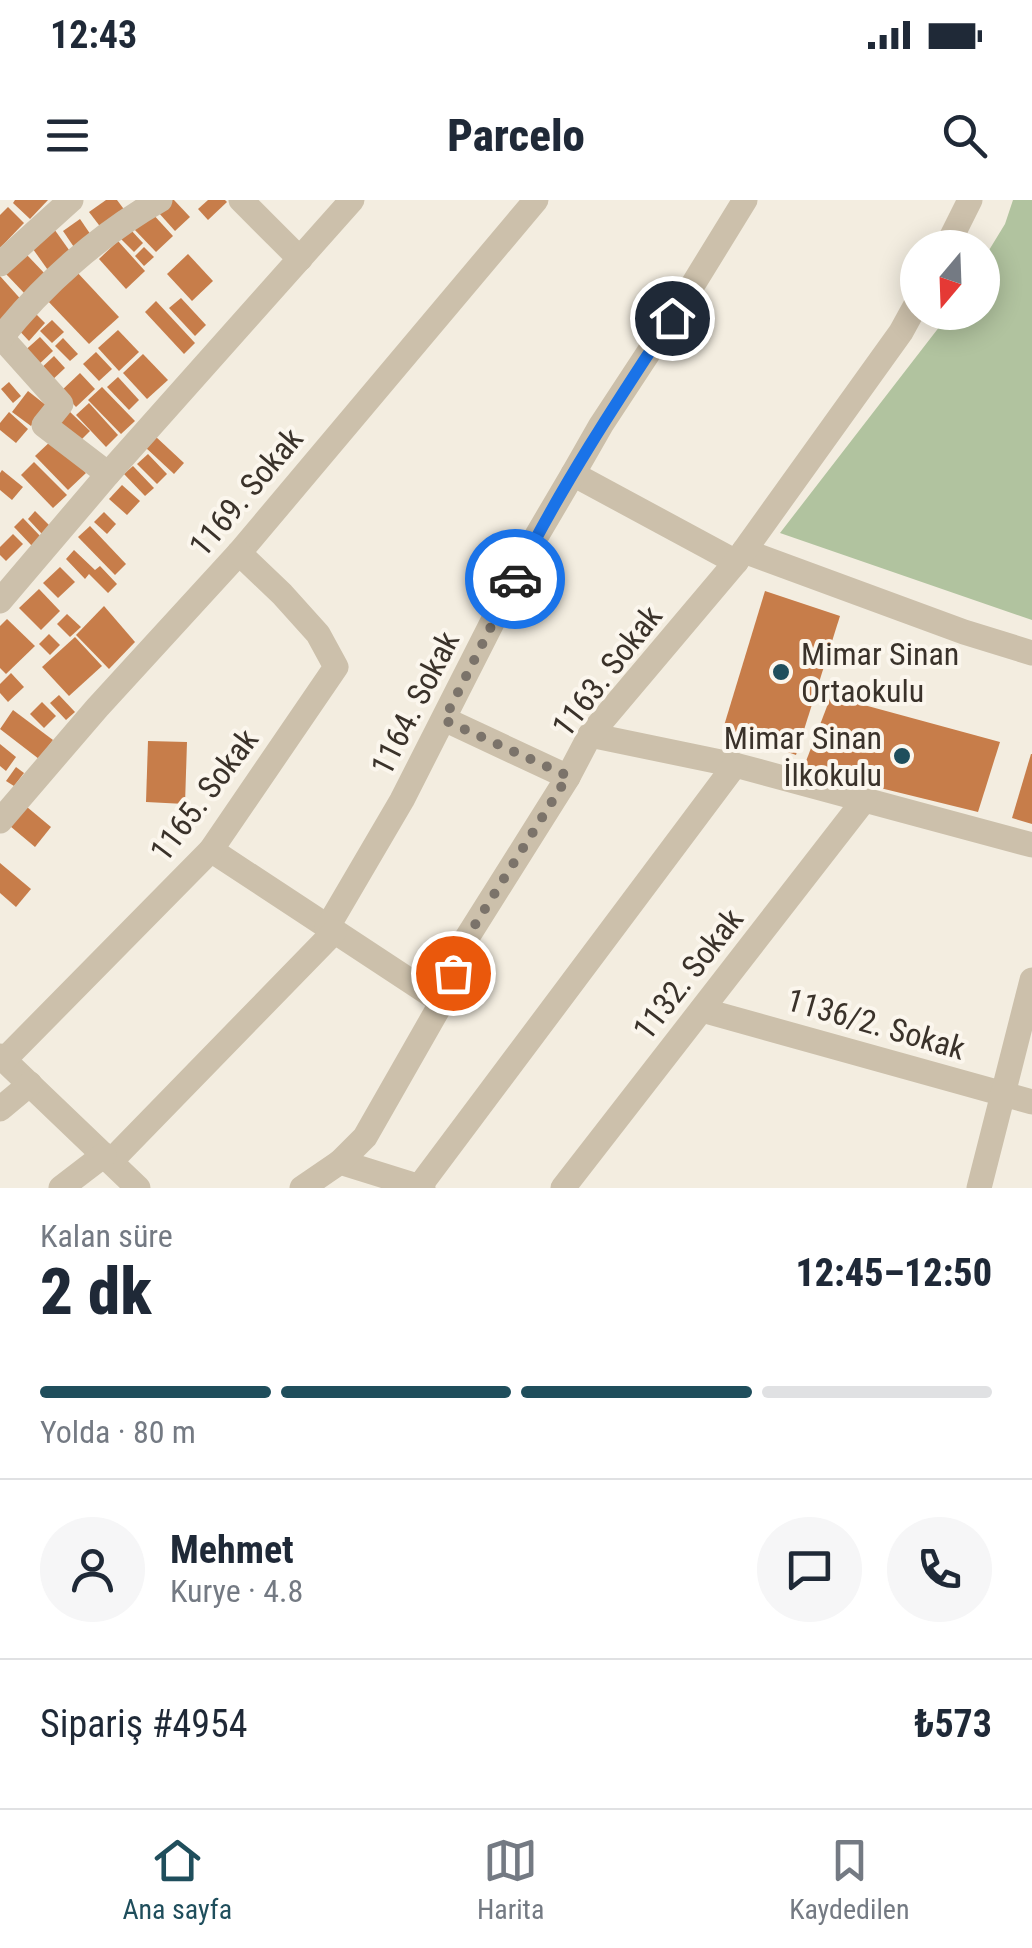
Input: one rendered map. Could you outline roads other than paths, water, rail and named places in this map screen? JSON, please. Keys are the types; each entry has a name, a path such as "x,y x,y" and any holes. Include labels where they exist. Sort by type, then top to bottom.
{"street":[{"path":"0,264 71,200"},
{"path":"108,474 44,425 60,404 0,338 38,294 128,218 160,200"},
{"path":"241,200 300,259"},
{"path":"0,601 352,200"},
{"name":"1169. Sokak","path":"0,821 239,553 536,200"},
{"name":"1164. Sokak","path":"108,1158 330,930 402,800 534,542 601,425 744,200"},
{"path":"955,230 970,200"},
{"name":"1163. Sokak","path":"302,1188 340,1162 365,1137 442,1002 463,944 590,735 740,557 902,330"},
{"path":"573,474 740,557 1032,653"},
{"name":"1165. Sokak","path":"2,1058 211,850 336,667 318,634 239,553"},
{"path":"444,720 568,776"},
{"path":"590,735 736,766 1032,845"},
{"path":"340,1162 421,1187 736,766"},
{"name":"1132. Sokak","path":"563,1188 865,799"},
{"path":"211,850 442,1002"},
{"path":"978,1188 1032,980"},
{"name":"1136/2. Sokak","path":"702,1010 1032,1102"},
{"path":"2,1058 138,1188"},
{"path":"0,1110 30,1084"},
{"path":"61,1188 108,1158"}],"place":[{"name":"Mimar Sinan Ortaokulu","path":"781,672"},
{"name":"Mimar Sinan İlkokulu","path":"902,756"}]}
